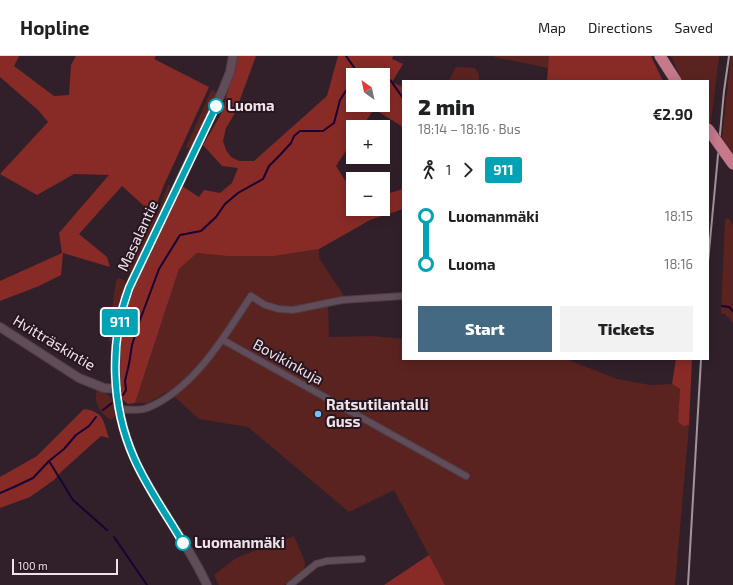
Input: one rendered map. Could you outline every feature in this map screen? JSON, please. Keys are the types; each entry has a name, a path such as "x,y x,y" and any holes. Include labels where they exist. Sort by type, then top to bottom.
{"highway":[{"path":"660,56 675,80"},
{"path":"709,130 733,164"}],"street":[{"name":"Masalantie","path":"207,585 134,459 126,436 120,409 117,389 116,355 118,328 125,300 132,281 222,92 230,72 233,56"},
{"path":"120,409 137,410 147,408 185,385 223,340 251,296 265,305 279,310 292,310 342,300 402,296"},
{"name":"Hvitträskintie","path":"0,327 79,378 104,388 117,389"},
{"name":"Bovikinkuja","path":"223,340 466,476"},
{"path":"290,585 316,564 327,561 362,559"}],"shaded area":[{"path":"0,56 19,56 14,66 54,96 69,95 71,65 76,56 156,56 154,59 209,87 164,185 153,214 122,186 79,234 107,257 110,267 63,253 61,275 39,286 0,301 0,281 62,253 59,233 109,175 74,174 37,195 0,174 48,122 38,110 0,77"},
{"path":"237,56 256,56 235,113 226,128 223,141 226,150 231,157 239,161 254,161 327,96 338,56 393,56 392,59 403,64 392,82 402,87 402,126 379,112 390,112 390,68 346,68 346,112 372,112 367,120 346,120 346,151 336,166 346,182 346,216 382,216 370,220 319,249 274,256 227,256 197,253 179,269 135,403 128,404 122,399 119,375 120,342 127,303 142,268 182,186 199,197 204,190 220,193 232,183 238,168 222,166 203,145 220,116 224,106"},
{"path":"549,56 548,68 494,57"},
{"path":"549,56 651,56 663,80 547,80"},
{"path":"671,56 719,56 709,139 709,80 682,80"},
{"path":"731,56 733,56 733,153 722,138"},
{"path":"455,68 475,68 479,74 479,80 449,80"},
{"path":"213,90 217,94 195,141 191,147 187,148 186,147 211,91"},
{"path":"168,185 170,185 167,197 132,270 127,274 121,271 121,267 133,247 157,214"},
{"path":"402,189 402,209 390,213 390,193"},
{"path":"728,218 733,225 733,323 725,314 721,314 725,220"},
{"path":"319,249 319,258 346,299 346,304 328,306 329,337 372,336 402,339 402,360 569,360 617,379 650,385 672,384 680,389 678,422 683,426 689,425 675,585 445,585 394,490 349,512 248,427 199,419 168,391 148,403 135,403 179,269 197,253 227,256 274,256"},
{"path":"118,278 124,280 125,283 116,316 113,340 111,342 109,341 110,323 116,281"},
{"path":"676,360 692,360 689,425 683,426 678,422 680,389 672,384"},
{"path":"97,390 107,394 112,399 117,415 111,420 101,411 97,403"},
{"path":"84,409 96,412 102,418 109,438 101,436 54,480 30,497 0,508 0,477 37,456"},
{"path":"294,536 305,562 304,569 284,585 219,585 214,575 236,558"},
{"path":"429,555 445,585 384,585"}],"waterway":[{"path":"346,56 354,68"},
{"path":"390,80 402,97"},
{"path":"123,395 126,390 125,381 132,345 140,320 159,269 180,235 201,231 216,217 225,204 238,193 263,179 269,166 291,143 294,136 300,131 323,131 334,123 340,100 346,91"},
{"path":"722,306 729,307 733,311"},
{"path":"103,410 112,403"},
{"path":"0,493 33,478 49,461 64,449 76,435 89,426 96,417"},
{"path":"49,461 73,500 107,530"},
{"path":"114,537 147,585"}],"railway":[{"path":"709,251 724,91 729,56"},
{"path":"688,585 701,360"}],"bus line":[{"name":"911","path":"183,543 134,459 126,436 121,418 116,379 118,328 125,300 132,281 216,106"}],"place":[{"name":"Luoma","path":"216,106"},
{"name":"Ratsutilantalli Guss","path":"318,414"},
{"name":"Luomanmäki","path":"183,543"}]}
